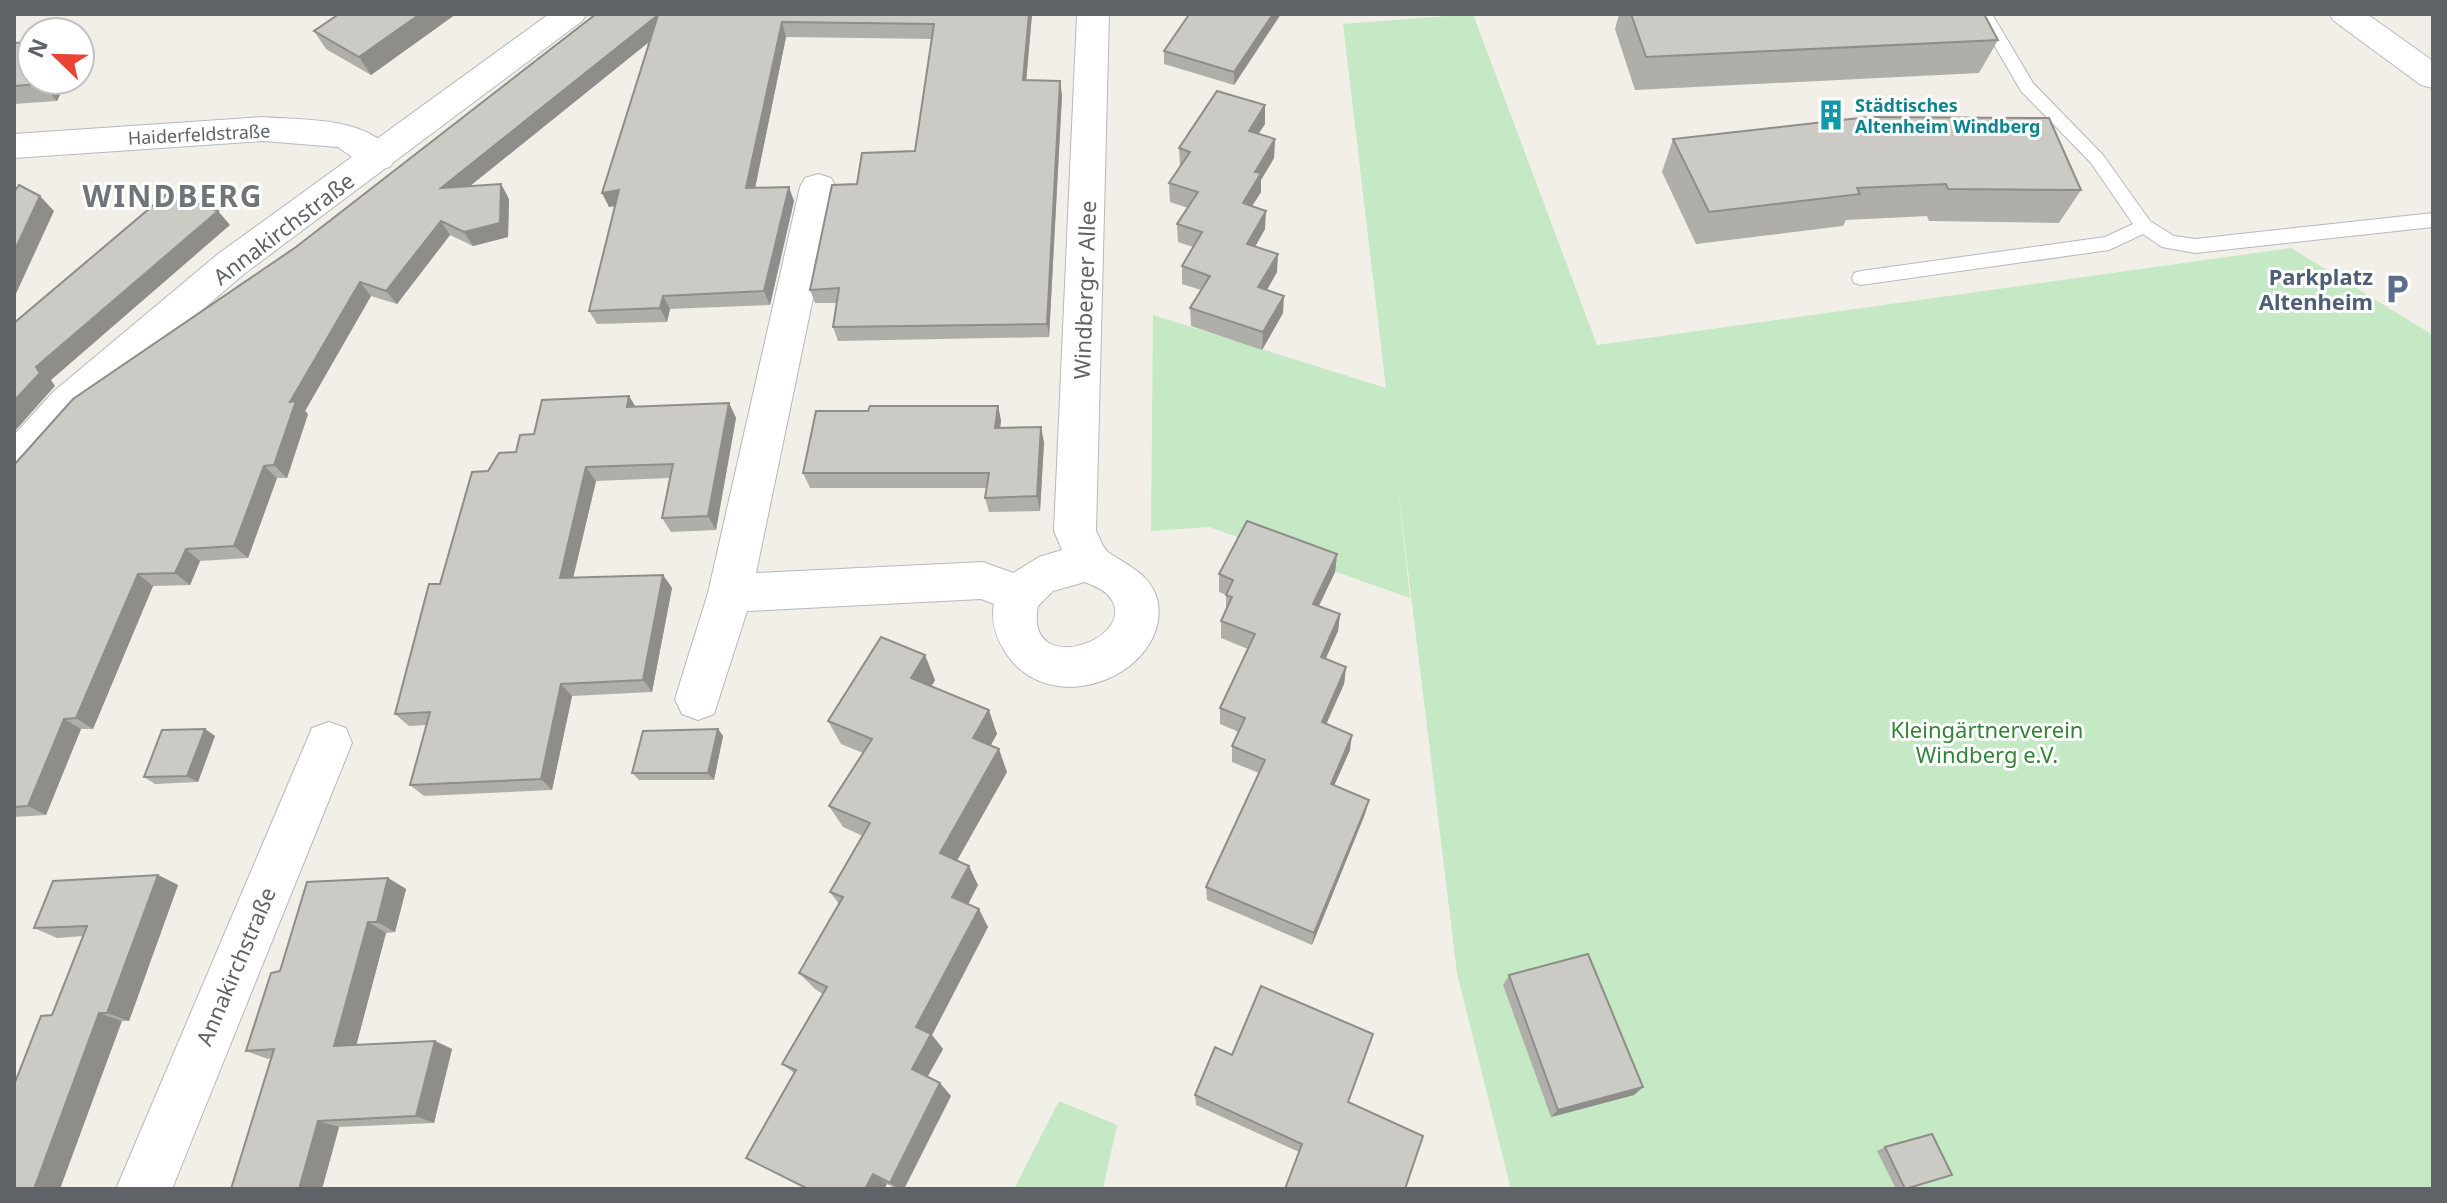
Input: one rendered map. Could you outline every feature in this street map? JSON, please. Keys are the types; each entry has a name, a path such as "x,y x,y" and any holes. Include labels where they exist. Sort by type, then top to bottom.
{"street":[{"name":"Annakirchstraße","path":"14,463 67,403 231,264 571,14"},
{"name":"Windberger Allee","path":"1090,563 1075,531 1093,14"},
{"path":"2345,14 2433,77"},
{"name":"Haiderfeldstraße","path":"14,146 263,129 346,136 378,158"},
{"path":"698,699 730,593 818,187"},
{"path":"1090,563 1119,577 1128,585 1136,603 1136,624 1127,643 1107,659 1083,668 1056,666 1034,656 1019,639 1014,617 1021,595 1038,576 1063,564 1090,563"},
{"path":"730,593 983,580 1021,595"},
{"name":"Annakirchstraße","path":"144,1189 329,743"}],"lane":[{"path":"1984,14 2027,87 2097,159 2144,226 2169,242 2195,246 2433,220"},
{"path":"1861,278 2109,243 2144,226"}],"green space":[{"name":"Kleingärtnerverein Windberg e.V.","path":"1473,14 1597,345 2291,248 2433,335 2433,1189 1511,1189 1457,973 1397,480 1410,598 1209,527 1151,531 1153,315 1386,388 1343,24"},
{"path":"1059,1101 1117,1125 1103,1189 1014,1189"}],"building":[{"path":"339,14 420,14 359,57 314,31"},
{"path":"596,14 1029,14 1023,80 1060,81 1047,324 833,327 839,288 810,290 832,185 857,184 862,153 915,151 934,24 782,22 746,188 789,187 764,291 663,296 660,308 589,311 619,190 602,193 658,15 441,188 501,184 500,223 464,232 441,221 386,291 360,282 290,402 296,401 274,465 264,466 234,546 186,549 175,573 138,574 76,718 64,719 28,806 14,807 14,465 73,399 296,247"},
{"path":"1188,14 1273,14 1234,72 1164,51"},
{"path":"1631,14 1984,14 1998,40 1646,57"},
{"path":"14,43 16,43 14,86"},
{"path":"1217,91 1265,105 1249,131 1275,139 1255,172 1261,173 1243,203 1266,211 1247,244 1278,254 1258,287 1284,296 1263,332 1190,308 1210,276 1182,266 1202,232 1177,224 1198,192 1169,183 1190,152 1179,148"},
{"path":"1868,117 2049,118 2081,190 1948,189 1946,184 1857,188 1860,194 1709,212 1673,139"},
{"path":"19,185 40,196 14,252 14,192"},
{"path":"169,192 218,211 36,367 40,373 14,401 14,323"},
{"path":"629,396 627,407 729,403 708,516 662,518 673,464 586,467 560,578 663,575 643,680 561,684 541,779 410,785 430,712 395,714 429,584 440,584 472,472 488,471 499,453 516,452 520,435 534,434 542,400"},
{"path":"870,406 998,406 995,428 1041,427 1037,496 985,498 989,473 803,473 816,411 868,411"},
{"path":"1247,521 1337,554 1313,604 1340,614 1321,657 1346,667 1322,722 1352,735 1331,784 1369,800 1314,933 1206,887 1265,760 1232,746 1245,718 1220,708 1255,634 1221,621 1232,597 1226,595 1233,580 1219,574"},
{"path":"881,637 925,655 911,678 989,710 973,738 999,749 940,853 969,866 952,897 979,909 916,1027 931,1034 912,1069 940,1083 890,1183 873,1174 865,1189 808,1189 746,1158 796,1070 782,1064 827,987 799,973 843,897 830,892 870,823 829,806 872,739 828,721"},
{"path":"205,729 187,776 144,777 162,730"},
{"path":"718,729 708,773 632,773 643,731"},
{"path":"158,875 107,1013 99,1013 34,1189 14,1189 14,1085 41,1016 52,1015 87,926 34,928 53,881"},
{"path":"388,878 377,922 368,922 334,1046 435,1041 416,1116 318,1121 299,1189 231,1189 274,1049 246,1051 271,973 280,971 307,882"},
{"path":"1588,954 1643,1087 1558,1110 1509,975"},
{"path":"1261,986 1373,1034 1348,1102 1423,1136 1405,1189 1285,1189 1302,1144 1195,1095 1215,1047 1232,1055"},
{"path":"1932,1134 1952,1175 1905,1189 1885,1147"}],"place":[{"name":"Städtisches Altenheim Windberg","path":"1831,115"},
{"name":"Parkplatz Altenheim","path":"2397,289"}],"district":[{"name":"WINDBERG","path":"173,195"}]}
